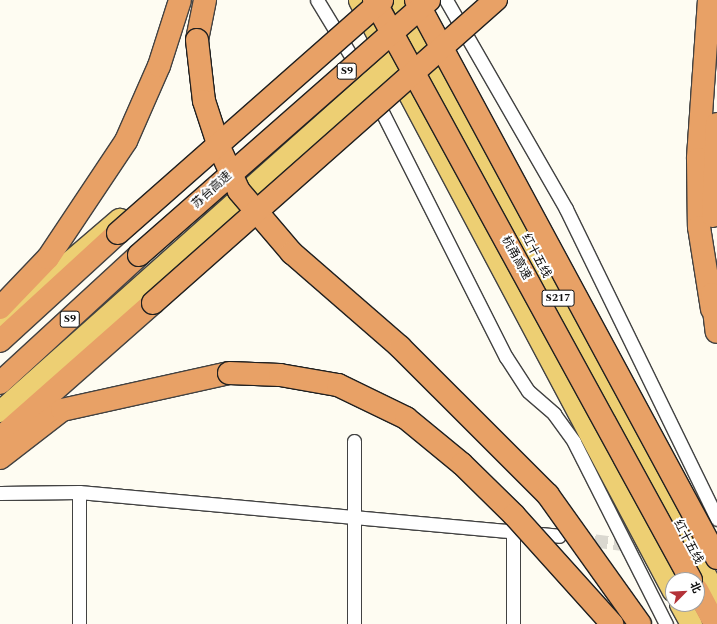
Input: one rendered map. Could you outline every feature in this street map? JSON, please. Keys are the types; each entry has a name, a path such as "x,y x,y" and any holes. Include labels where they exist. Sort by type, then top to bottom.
{"highway":[{"path":"0,308 48,258 126,142 159,66 180,0"},
{"path":"205,0 197,40 204,101 219,147 239,191 292,253 400,347 548,495 640,624"},
{"path":"416,0 717,558"},
{"name":"苏台高速","path":"0,384 139,255 428,0"},
{"path":"0,438 496,0"},
{"path":"709,0 698,159 699,227 712,310 717,332"},
{"name":"S9","path":"0,341 370,3"},
{"name":"杭甬高速","path":"370,3 687,572"},
{"path":"712,310 717,124"},
{"path":"0,458 62,410 168,384 229,373 280,375 338,385 406,418 462,464 514,515 612,624"},
{"path":"705,605 715,624"}],"main road":[{"name":"红十五线","path":"400,0 717,597"},
{"path":"0,321 370,3"},
{"name":"S217","path":"370,3 392,62 665,576"},
{"path":"0,411 420,38"},
{"path":"684,612 691,624"}],"street":[{"path":"317,0 335,32 368,83 506,357 528,391 554,414 574,442 666,624"},
{"path":"446,0 566,209 717,519"},
{"path":"354,441 354,624"},
{"path":"79,492 79,624"},
{"path":"0,493 79,492 559,536"},
{"path":"513,532 513,624"}],"tunnel":[{"path":"576,538 654,548"}]}
